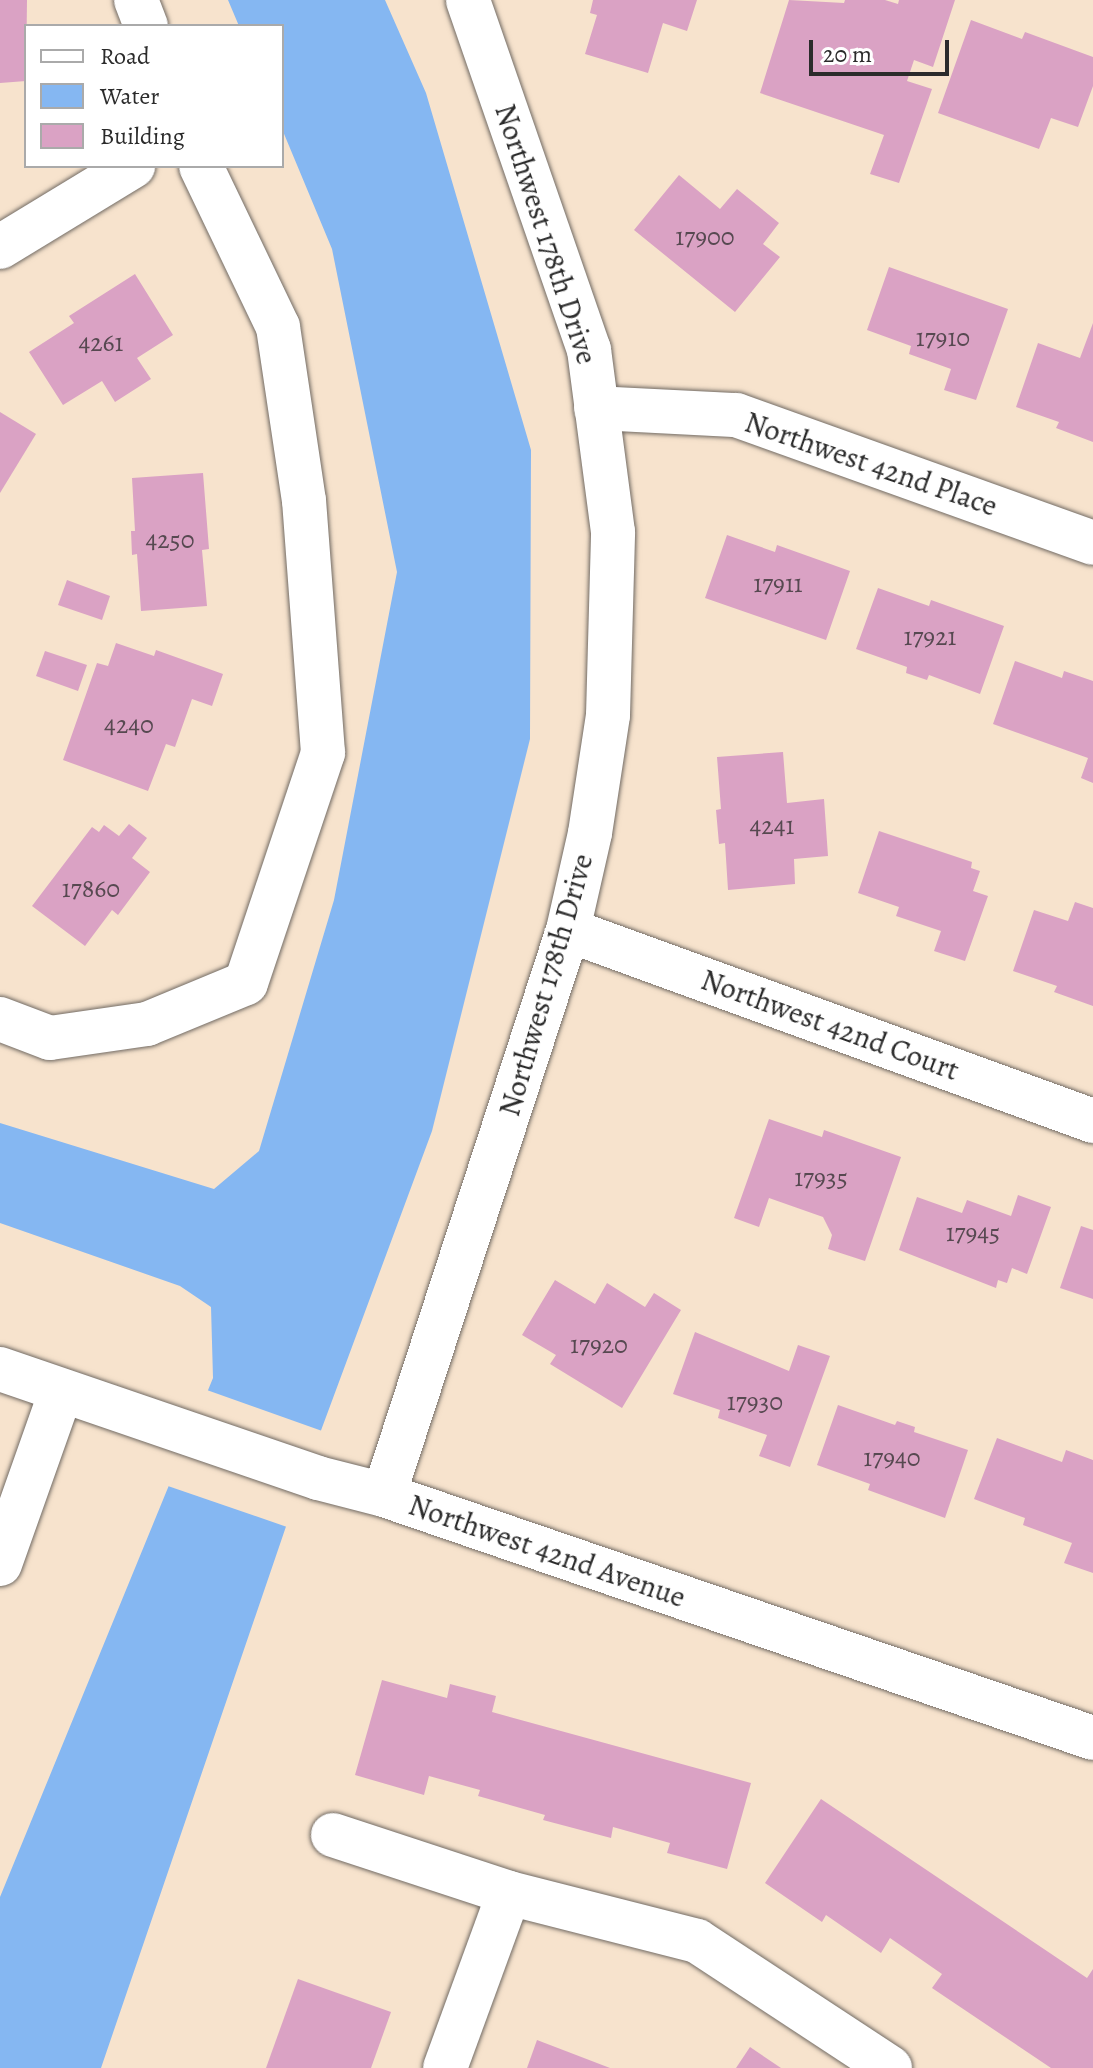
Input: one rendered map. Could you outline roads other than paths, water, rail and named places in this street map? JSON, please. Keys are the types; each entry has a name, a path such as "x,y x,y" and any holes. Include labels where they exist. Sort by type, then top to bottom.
{"street":[{"path":"136,0 145,24"},
{"name":"Northwest 178th Drive","path":"384,1495 568,930 590,833 608,715 613,532 589,350 468,0"},
{"path":"0,247 130,168"},
{"path":"0,1019 50,1038 147,1024 246,983 323,753 304,501 278,327 202,168"},
{"name":"Northwest 42nd Place","path":"596,408 736,415 1093,543"},
{"name":"Northwest 42nd Court","path":"568,930 1093,1121"},
{"name":"Northwest 42nd Avenue","path":"0,1369 318,1478 384,1495 1093,1738"},
{"path":"0,1564 61,1392"},
{"path":"333,1835 509,1893 697,1941 890,2068"},
{"path":"445,2068 509,1893"}],"water":[{"path":"228,0 385,0 426,93 531,450 530,739 432,1131 293,1506 101,2068 0,2068 0,1897 213,1378 211,1307 180,1286 0,1223 0,1123 214,1189 259,1151 334,900 397,572 332,249 284,134 284,24 238,24"}]}
